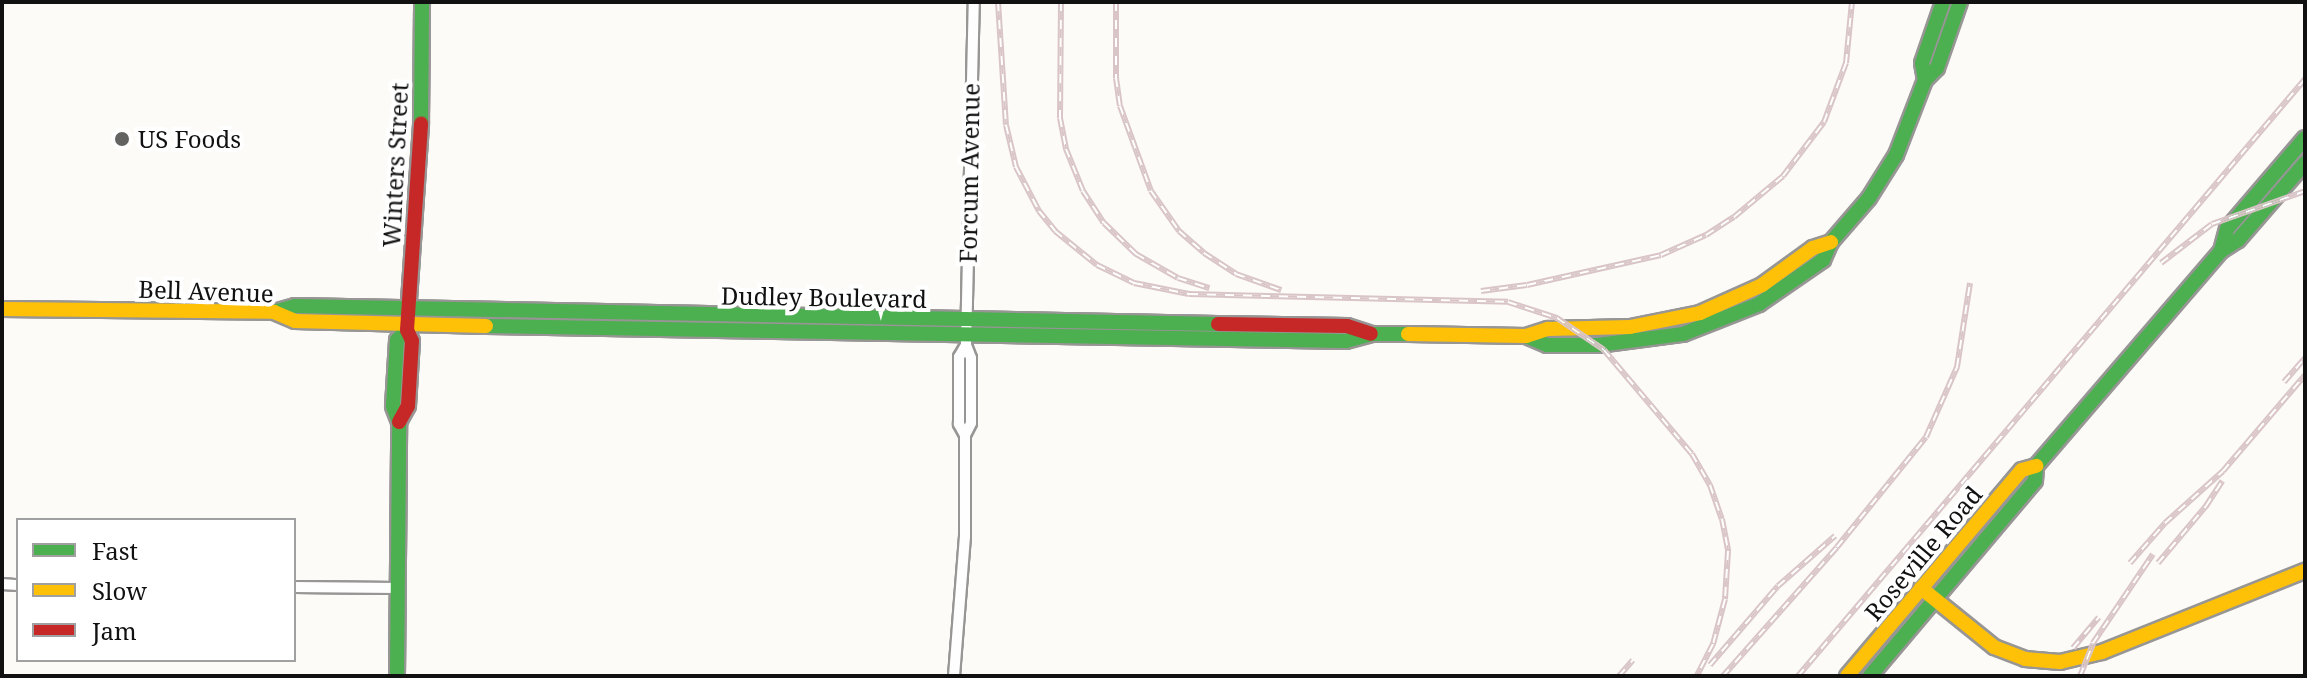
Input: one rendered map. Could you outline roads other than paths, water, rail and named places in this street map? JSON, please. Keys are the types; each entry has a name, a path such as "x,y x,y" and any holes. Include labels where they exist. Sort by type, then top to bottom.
{"main road":[{"name":"Winters Street","path":"397,676 399,422 408,406 412,341 408,320 420,165 422,2"},
{"name":"Dudley Boulevard","path":"1925,80 1922,63 1943,2"},
{"name":"Dudley Boulevard","path":"274,312 295,306 408,320 966,334 1347,326 1372,334 1526,336 1547,345 1598,345 1683,334 1736,315 1782,291 1823,260 1831,242 1869,198 1889,166 1911,122 1925,80 1937,68 1960,2"},
{"name":"Roseville Road","path":"2221,251 2227,229 2305,138"},
{"name":"Roseville Road","path":"1847,676 2022,470 2036,466 2221,251 2238,240 2305,163"},
{"name":"Bell Avenue","path":"2,309 274,312"},
{"name":"Roseville Road","path":"1870,676 2035,481 2036,466"},
{"path":"1921,588 1994,647 2025,659 2060,662 2102,652 2305,571"}],"street":[{"name":"Forcum Avenue","path":"954,676 965,537 965,435 959,424 959,357 966,334 974,2"},
{"path":"296,587 397,588"}],"railway":[{"path":"998,2 1006,125 1016,167 1039,211 1055,231 1097,265 1134,283 1189,294 1508,302 1557,318 1604,350 1692,454 1710,485 1722,519 1728,551 1725,599 1713,644 1697,676"},
{"path":"1061,2 1060,118 1066,149 1083,191 1104,223 1136,254 1178,278 1209,288"},
{"path":"1116,2 1116,78 1120,106 1151,191 1179,231 1204,253 1236,274 1281,290"},
{"path":"1481,291 1527,285 1661,255 1706,235 1734,217 1783,176 1824,122 1846,63 1852,2"},
{"path":"1798,676 2305,79"},
{"path":"2161,263 2212,224 2305,191"},
{"path":"1723,676 1837,547 1926,437 1957,367 1970,283"},
{"path":"2284,382 2305,358"},
{"path":"2130,563 2165,523 2223,471 2305,375"},
{"path":"2158,563 2206,506 2222,481"},
{"path":"1710,665 1778,586 1835,536"},
{"path":"2080,676 2093,643 2153,554"},
{"path":"2073,648 2099,617"},
{"path":"1619,676 1633,660"}],"place":[{"name":"US Foods","path":"122,139"}]}
